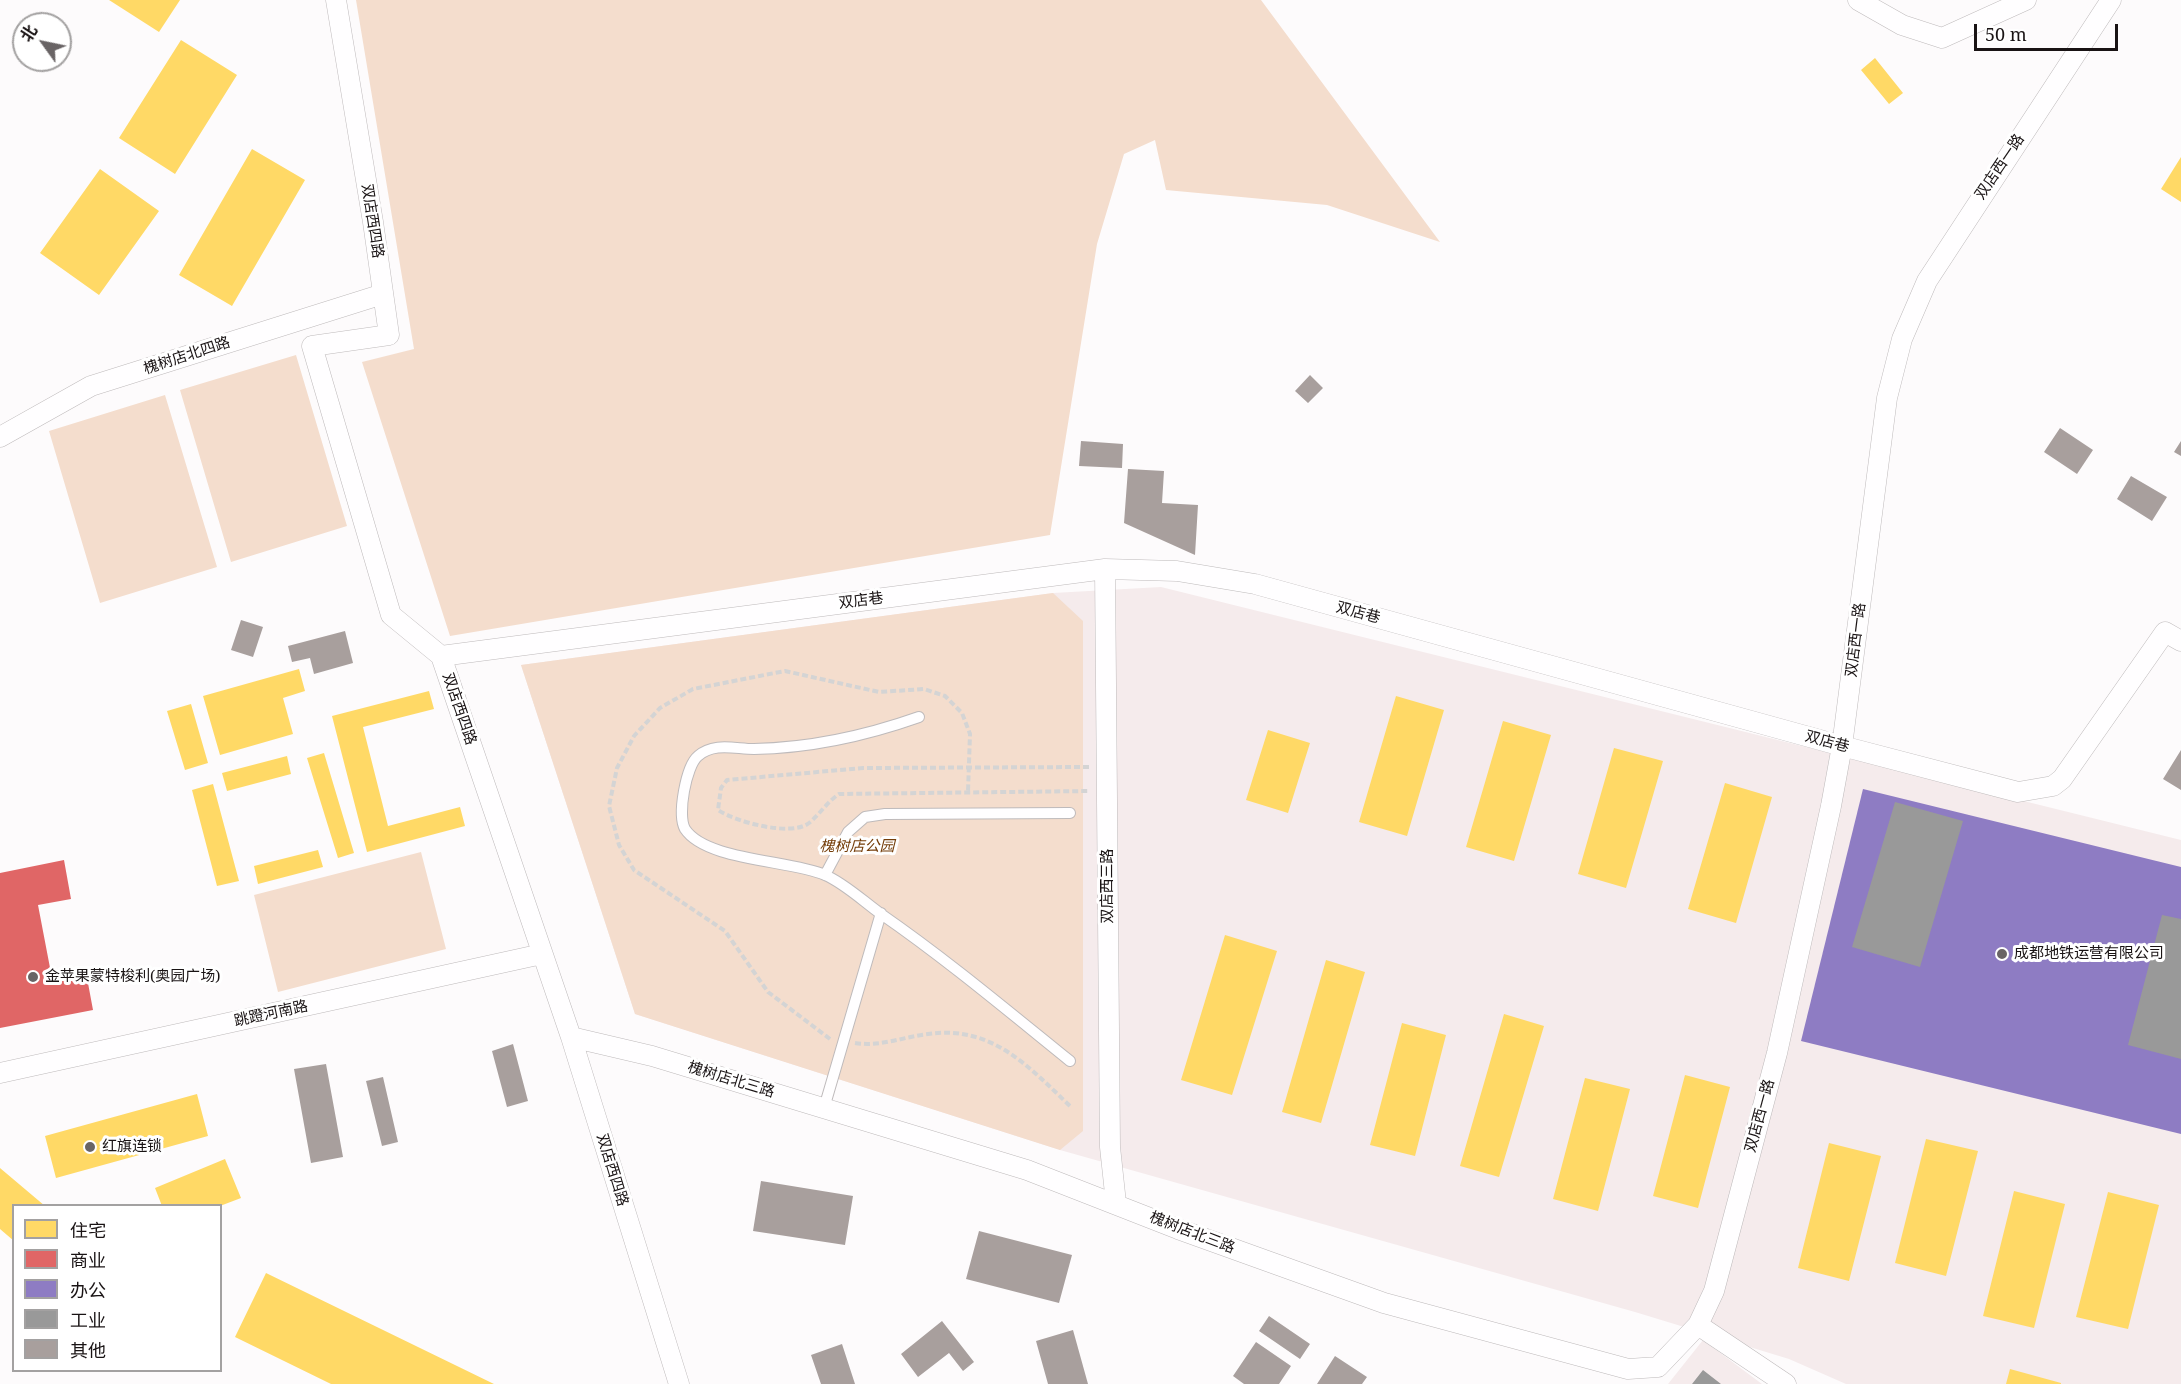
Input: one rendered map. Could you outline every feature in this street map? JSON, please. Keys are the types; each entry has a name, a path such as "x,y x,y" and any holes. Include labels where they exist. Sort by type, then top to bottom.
{"street":[{"name":"双店西四路","path":"336,0 389,335 312,346 391,615 441,656 571,1037 679,1384"},
{"path":"1858,0 1902,25 1942,38 2026,0"},
{"name":"双店西一路","path":"1698,1325 1714,1291 1777,1053 1842,746 1887,398 1902,339 1927,281 2111,0"},
{"name":"槐树店北四路","path":"0,437 91,386 383,294"},
{"name":"双店巷","path":"441,656 1105,569 1177,571 1255,584 1842,746 2018,792 2052,786 2061,779 2165,632 2181,641"},
{"name":"双店西三路","path":"1105,569 1110,1147 1116,1203"},
{"name":"跳蹬河南路","path":"0,1073 542,954"},
{"name":"槐树店北三路","path":"571,1037 652,1056 1028,1170 1178,1229 1384,1303 1628,1369 1658,1366 1698,1325"},
{"path":"1698,1325 1786,1384"}],"lane":[{"path":"919,717 893,726 829,740 755,748 710,749 696,757 688,772 680,816 686,829 699,841 719,850 825,875 926,945 1070,1061"},
{"path":"825,875 848,832 865,817 885,814 1070,813"},
{"path":"824,1108 881,914"}],"path":[{"path":"1107,767 863,768 727,780 717,801 718,810 727,816 762,826 794,830 807,825 839,794 1107,790"}],"shaded area":[{"path":"1161,587 2181,840 2181,1384 1846,1384 1789,1359 1635,1312 1060,1150 635,1014 521,665 1053,593"},
{"path":"1703,1340 1762,1384 1668,1384"}],"green space":[{"path":"356,0 1261,0 1440,242 1327,205 1166,190 1155,140 1124,154 1097,244 1050,535 450,636 362,362 414,349"},
{"path":"296,355 347,526 231,562 180,390"},
{"path":"165,395 217,567 100,603 49,431"},
{"name":"槐树店公园","path":"1053,593 1083,621 1083,1131 1060,1150 635,1014 521,665"},
{"path":"421,852 446,949 278,992 254,895"}],"building: 住宅":[{"path":"109,0 180,0 159,32"},
{"path":"181,40 237,75 175,174 119,138"},
{"path":"1875,58 1903,93 1889,104 1861,70"},
{"path":"252,149 305,180 232,306 179,275"},
{"path":"2181,157 2181,202 2161,189"},
{"path":"100,169 159,211 99,295 40,253"},
{"path":"299,669 305,691 283,698 293,734 220,755 203,696"},
{"path":"429,691 434,709 363,727 388,826 460,807 465,826 367,852 332,716"},
{"path":"1396,696 1444,710 1407,836 1359,822"},
{"path":"191,704 208,763 185,770 167,711"},
{"path":"1503,721 1551,735 1514,861 1466,847"},
{"path":"1268,730 1310,743 1288,813 1246,800"},
{"path":"1614,748 1663,761 1626,888 1578,874"},
{"path":"324,753 354,853 338,858 307,758"},
{"path":"287,756 291,774 227,791 222,773"},
{"path":"1725,783 1772,797 1736,923 1688,909"},
{"path":"213,784 239,881 217,886 192,790"},
{"path":"318,850 323,867 258,884 254,866"},
{"path":"1225,935 1277,951 1232,1095 1181,1080"},
{"path":"1326,960 1365,972 1321,1123 1282,1112"},
{"path":"1504,1014 1544,1026 1499,1177 1460,1166"},
{"path":"1402,1023 1446,1035 1415,1156 1370,1145"},
{"path":"1685,1075 1730,1087 1698,1208 1653,1196"},
{"path":"1585,1078 1630,1089 1598,1211 1553,1199"},
{"path":"197,1094 208,1136 56,1178 45,1136"},
{"path":"1926,1139 1978,1151 1946,1276 1895,1263"},
{"path":"1829,1143 1881,1156 1849,1281 1798,1268"},
{"path":"225,1159 241,1198 222,1205 161,1204 155,1188"},
{"path":"0,1168 43,1204 12,1204 12,1239 0,1229"},
{"path":"2014,1191 2065,1204 2034,1328 1983,1316"},
{"path":"2108,1192 2159,1205 2128,1329 2076,1317"},
{"path":"266,1273 494,1384 331,1384 235,1337"},
{"path":"2010,1369 2061,1383 2061,1384 2006,1384"}],"building: 商业":[{"path":"64,860 71,899 38,905 51,973 85,967 93,1010 0,1028 0,873"}],"building: 办公":[{"name":"成都地铁运营有限公司","path":"1863,789 2181,867 2181,1134 1801,1041"}],"building: 工业":[{"path":"1895,802 1963,821 1920,967 1852,947"},
{"path":"2162,915 2181,919 2181,1059 2128,1045"},
{"path":"1703,1370 1721,1384 1692,1384"}],"building: 其他":[{"path":"1310,375 1323,388 1308,403 1295,391"},
{"path":"2060,428 2093,450 2077,474 2044,452"},
{"path":"1081,441 1123,444 1122,468 1079,466"},
{"path":"2181,441 2181,456 2174,452"},
{"path":"1128,469 1164,471 1162,503 1198,505 1195,555 1124,523"},
{"path":"2131,476 2167,497 2152,521 2117,499"},
{"path":"241,620 263,627 253,657 231,650"},
{"path":"345,631 353,663 314,674 310,658 292,662 288,646"},
{"path":"2181,750 2181,790 2163,779"},
{"path":"513,1044 528,1101 507,1107 492,1051"},
{"path":"326,1064 343,1157 311,1163 294,1069"},
{"path":"383,1077 398,1142 382,1146 366,1081"},
{"path":"761,1181 853,1196 845,1245 753,1231"},
{"path":"979,1231 1072,1255 1059,1303 966,1279"},
{"path":"1269,1316 1310,1344 1300,1359 1259,1331"},
{"path":"942,1321 974,1362 963,1371 949,1353 918,1377 901,1354"},
{"path":"1073,1330 1088,1384 1048,1384 1036,1341"},
{"path":"1256,1342 1291,1366 1279,1384 1244,1384 1233,1376"},
{"path":"842,1344 855,1384 821,1384 811,1355"},
{"path":"1335,1356 1367,1377 1362,1384 1317,1384"}],"place":[{"name":"成都地铁运营有限公司","path":"2002,954"},
{"name":"金苹果蒙特梭利(奥园广场)","path":"33,977"},
{"name":"红旗连锁","path":"90,1147"}]}
